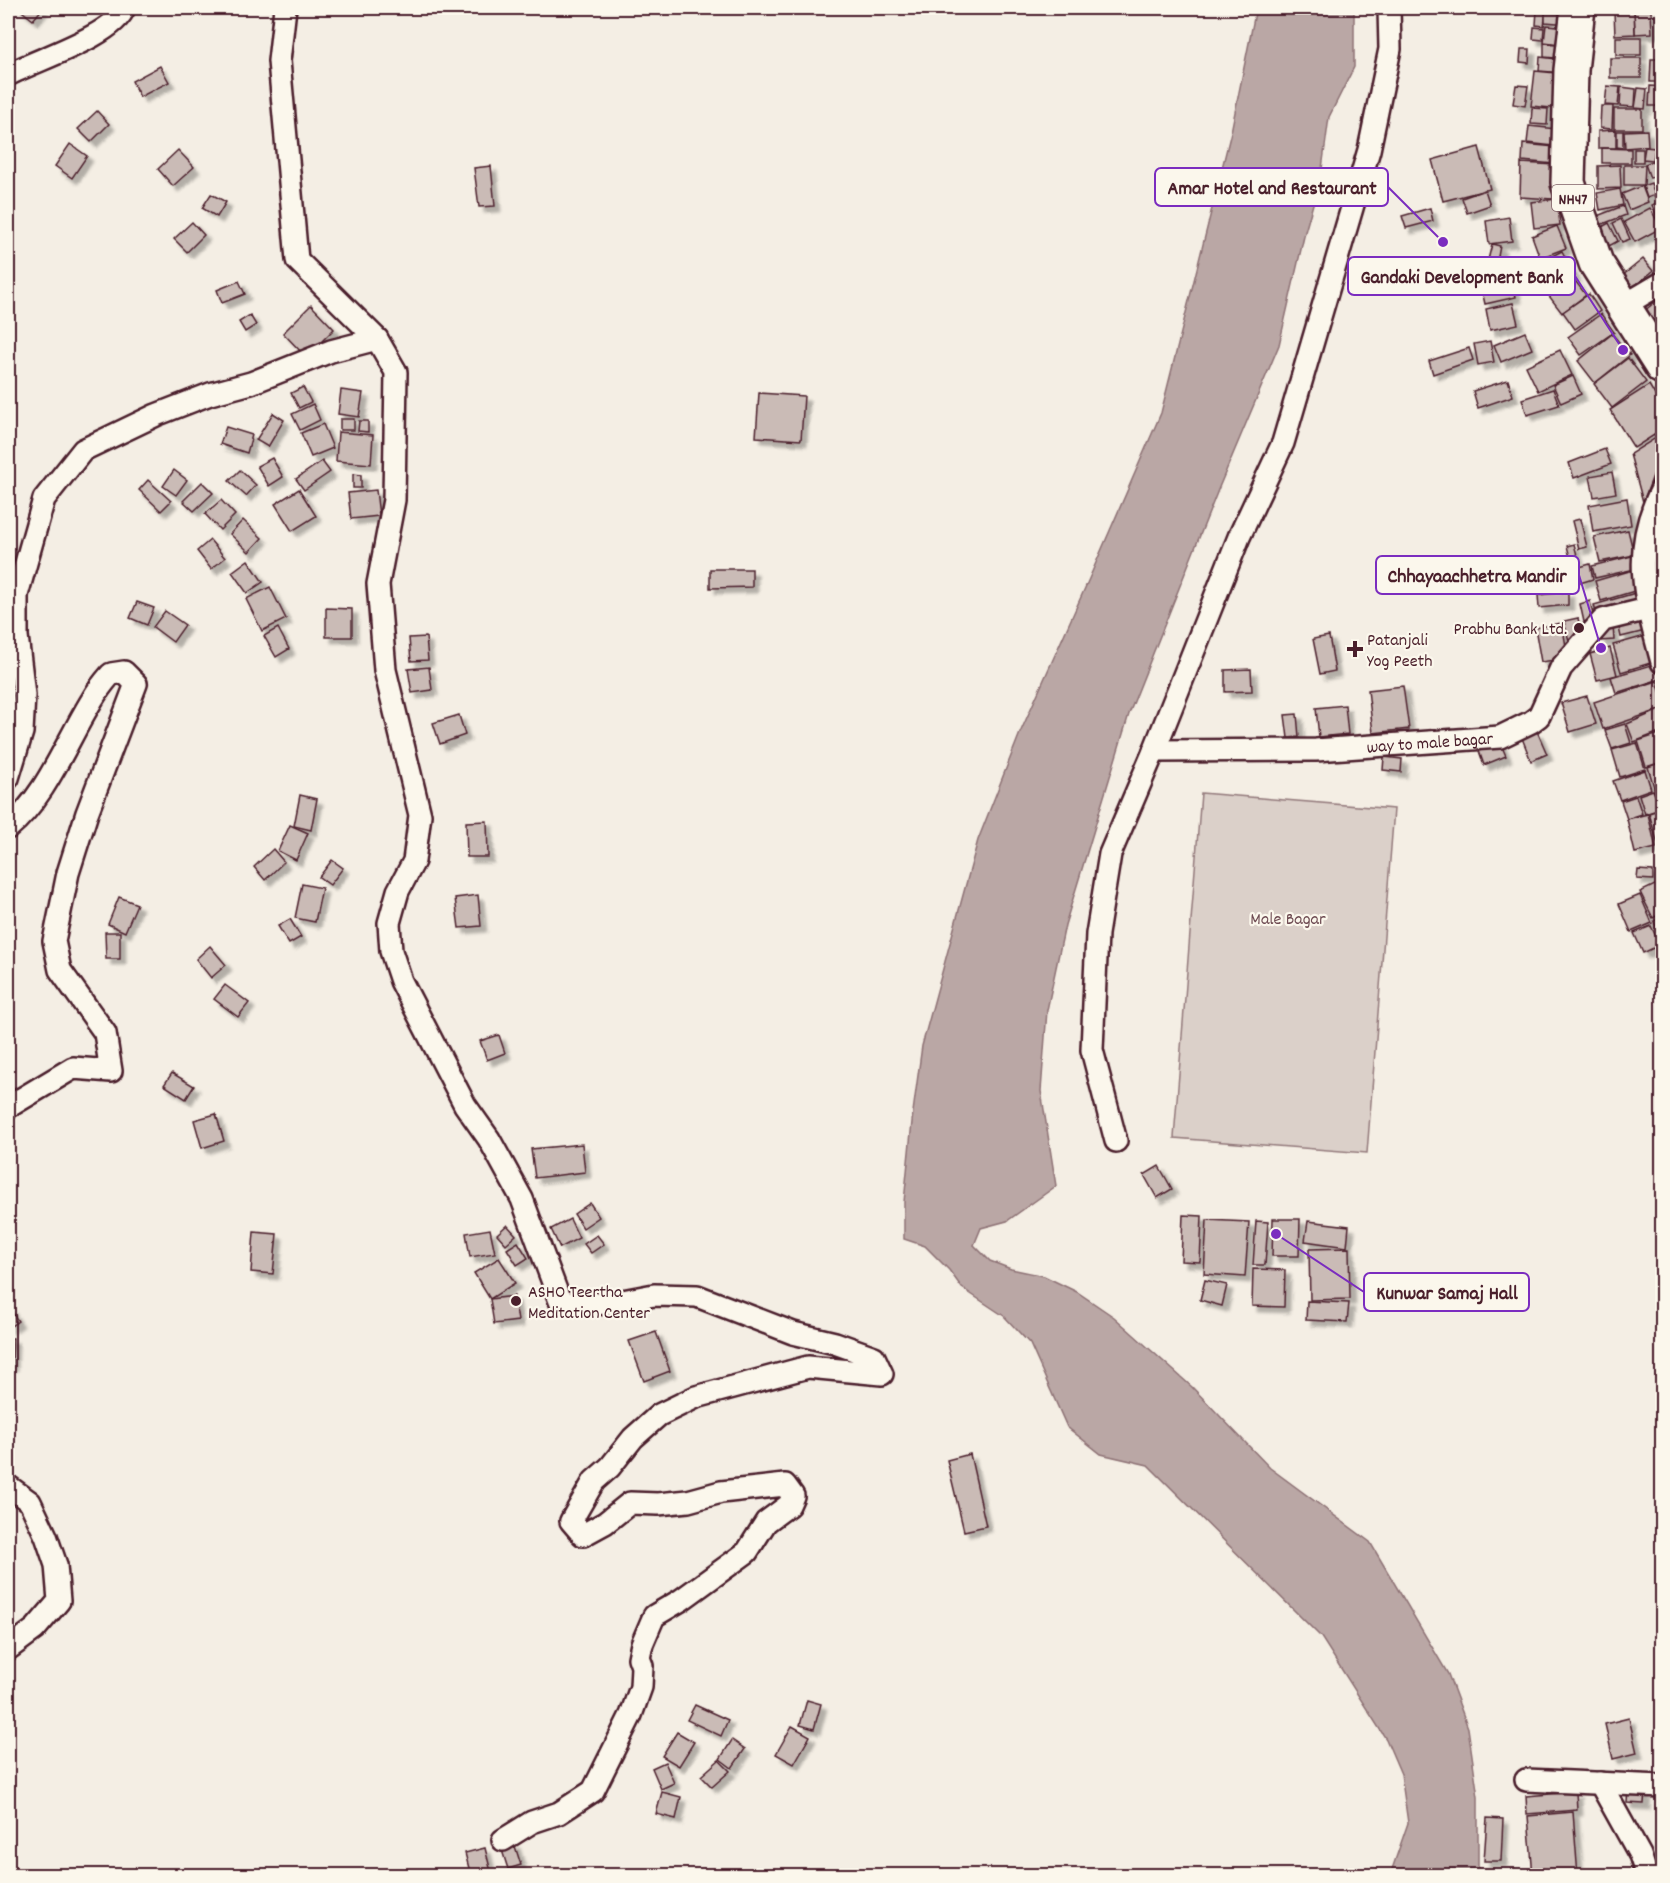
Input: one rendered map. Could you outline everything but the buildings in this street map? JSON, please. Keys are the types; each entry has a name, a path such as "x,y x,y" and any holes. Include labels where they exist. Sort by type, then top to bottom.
{"highway":[{"name":"NH47","path":"1578,8 1571,70 1568,183 1596,263 1662,367"}],"street":[{"path":"8,75 98,34 121,15 124,8"},
{"path":"285,8 279,61 297,260 377,339 396,372 394,500 378,584 384,670 420,815 414,861 399,891 389,923 391,951 401,981 465,1105 489,1139 522,1199 560,1301 581,1305 617,1302 654,1295 697,1296 794,1333 835,1343 874,1357 882,1374 808,1367 696,1397 659,1415 633,1438 610,1467 594,1481 571,1521 583,1535 605,1523 630,1503 658,1504 688,1501 721,1492 785,1485 793,1496 789,1505 766,1522 747,1552 681,1600 654,1616 642,1644 639,1658 642,1666 641,1688 631,1715 592,1791 559,1813 532,1822 503,1840"},
{"path":"1116,1141 1092,1050 1097,934 1110,854 1154,751 1239,537 1283,443 1369,150 1390,49 1389,8"},
{"path":"1623,306 1662,283"},
{"path":"8,778 22,732 24,695 17,636 17,595 44,499 83,450 156,415 210,394 251,383 331,351 377,339"},
{"path":"1662,489 1650,518 1642,572 1648,609 1662,662"},
{"name":"way to male bagar","path":"1154,751 1316,750 1500,736 1539,716 1561,668 1603,620 1648,609"},
{"path":"8,828 23,816 62,754 92,700 111,674 124,672 136,684 87,813 68,873 54,941 60,970 105,1033 111,1071 73,1068 8,1107"},
{"path":"8,1486 30,1502 46,1536 56,1564 59,1601 36,1629 8,1649"},
{"path":"1526,1780 1662,1786"},
{"path":"1600,1783 1640,1855 1647,1875"}],"green space":[{"name":"Male Bagar","path":"1201,793 1394,809 1367,1153 1174,1138"}],"shaded area":[{"path":"1256,8 1354,8 1354,67 1329,117 1321,176 1305,232 1279,345 1220,485 1129,714 1065,925 1047,1010 1041,1091 1056,1186 1007,1221 981,1228 974,1245 990,1261 1011,1269 1044,1276 1077,1292 1114,1317 1192,1387 1270,1468 1370,1542 1448,1674 1468,1728 1478,1797 1478,1875 1390,1875 1408,1823 1401,1774 1386,1739 1321,1637 1148,1465 1101,1454 1067,1427 1030,1344 1004,1316 962,1288 949,1270 925,1246 904,1239 904,1202 922,1046 978,840 1020,733 1161,413 1231,132"}],"place":[{"name":"Amar Hotel and Restaurant","path":"1443,242"},
{"name":"Gandaki Development Bank","path":"1623,350"},
{"name":"Prabhu Bank Ltd.","path":"1579,628"},
{"name":"Chhayaachhetra Mandir","path":"1601,648"},
{"name":"Patanjali Yog Peeth","path":"1355,649"},
{"name":"Kunwar Samaj Hall","path":"1276,1234"},
{"name":"ASHO Teertha Meditation Center","path":"516,1301"}]}
